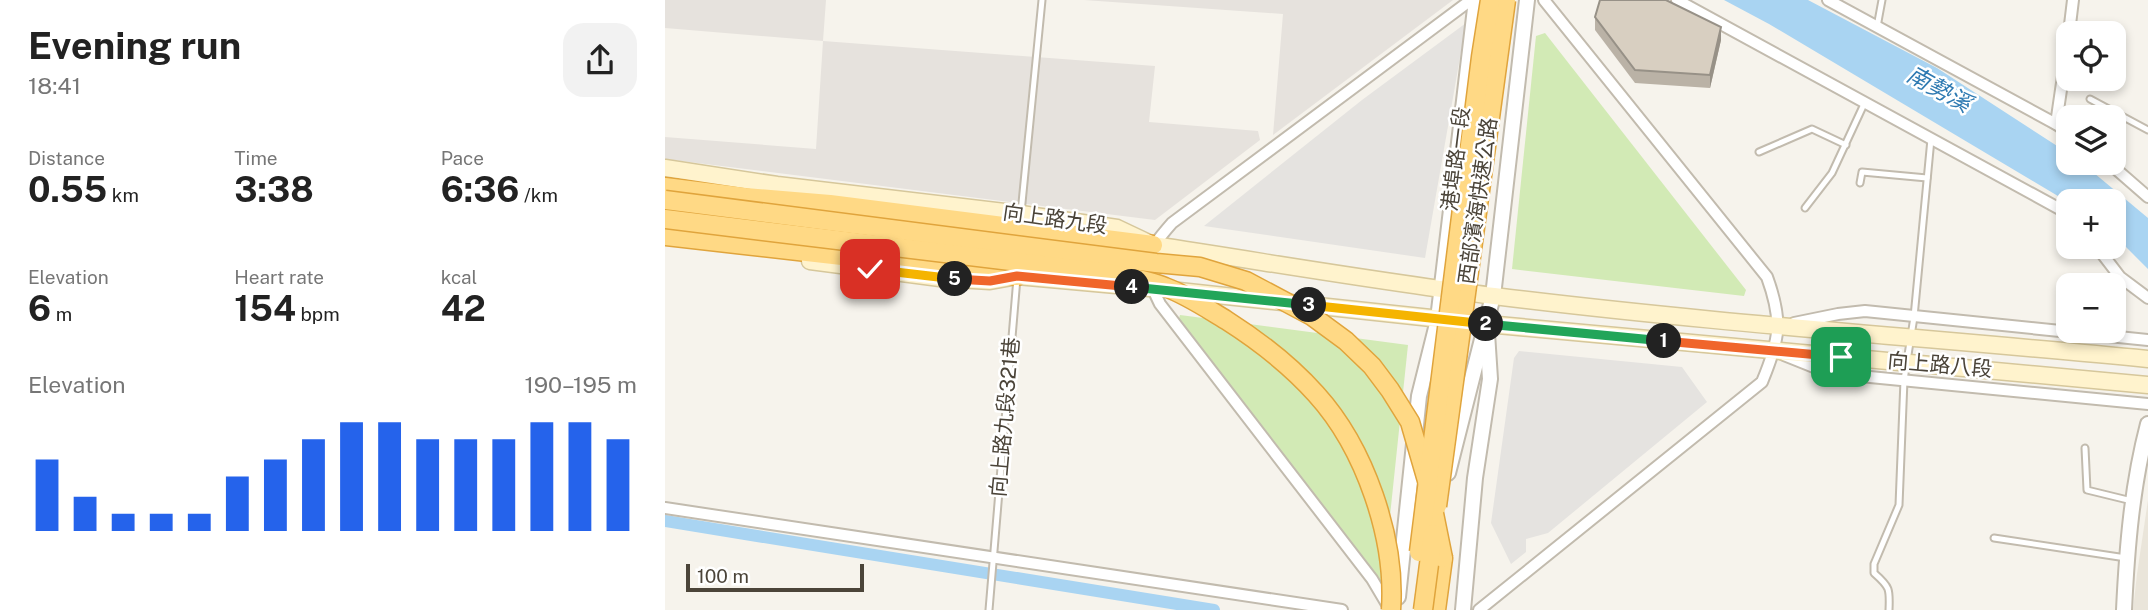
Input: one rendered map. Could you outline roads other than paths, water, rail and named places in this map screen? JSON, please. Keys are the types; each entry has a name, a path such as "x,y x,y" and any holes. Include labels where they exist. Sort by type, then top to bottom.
{"highway":[{"name":"西部濱海快速公路","path":"1411,610 1490,0"},
{"name":"西部濱海快速公路","path":"1423,610 1506,0"},
{"path":"665,187 745,197 1022,222 1153,245"},
{"path":"665,200 1200,267 1246,281 1312,316 1346,341 1372,366 1410,422 1428,484 1443,558 1436,610"},
{"path":"665,219 1108,273 1163,286 1197,302 1275,354 1317,394 1337,422 1376,499 1385,533 1393,610"},
{"path":"665,236 1017,276"}],"main road":[{"name":"向上路九段","path":"665,168 1022,222"},
{"path":"665,209 1020,253 1115,254 1153,245 1441,289"},
{"path":"940,241 1017,276"},
{"path":"665,245 940,278 990,281 1017,276 1439,319"},
{"name":"向上路八段","path":"1441,289 1778,327 1909,336 2148,359"},
{"name":"向上路八段","path":"1439,319 2148,386"}],"street":[{"path":"1393,610 1373,579 1160,304 1152,288 1146,264 1153,245 1171,223 1473,0"},
{"name":"港埠路一段","path":"1430,610 1443,495 1444,403 1439,319 1441,289 1473,0"},
{"name":"港埠路一段","path":"1443,495 1493,296 1527,0"},
{"path":"1479,610 1762,382 1775,351 1778,327 1775,299 1767,277 1544,0"},
{"path":"1677,0 2056,207"},
{"path":"1828,0 2056,124"},
{"path":"2071,21 2073,0"},
{"path":"2123,175 2148,197"},
{"path":"2107,259 2120,276 2148,298"},
{"path":"1778,327 1865,311 2148,340"},
{"name":"港埠路一段","path":"1393,610 1419,396 1439,319"},
{"name":"港埠路一段","path":"1463,610 1475,478 1490,379 1487,324"},
{"path":"1775,351 1829,373 2148,404"},
{"path":"2124,610 2132,500 2148,424"},
{"path":"665,508 1342,610"}],"lane":[{"name":"向上路九段321巷","path":"989,610 1007,378 1042,0"},
{"path":"1877,27 1882,0"},
{"path":"2090,99 2148,130"},
{"path":"1805,208 1832,173 1865,103"},
{"path":"1759,152 1812,129 1846,145"},
{"path":"1889,610 1888,585 1874,573 1874,564 1899,505 1904,380 1914,317 1931,139"},
{"path":"1860,183 1862,172 1927,178"},
{"path":"2085,448 2088,490 2132,500"},
{"path":"1994,538 2127,559"}],"water":[{"name":"南勢溪","path":"1724,0 1808,0 1937,68 2056,145 2056,175 2096,175 2113,189 2056,189 2056,195"},
{"path":"2126,200 2148,218 2148,269 2126,247"}],"waterway":[{"path":"665,521 1214,610"}]}
